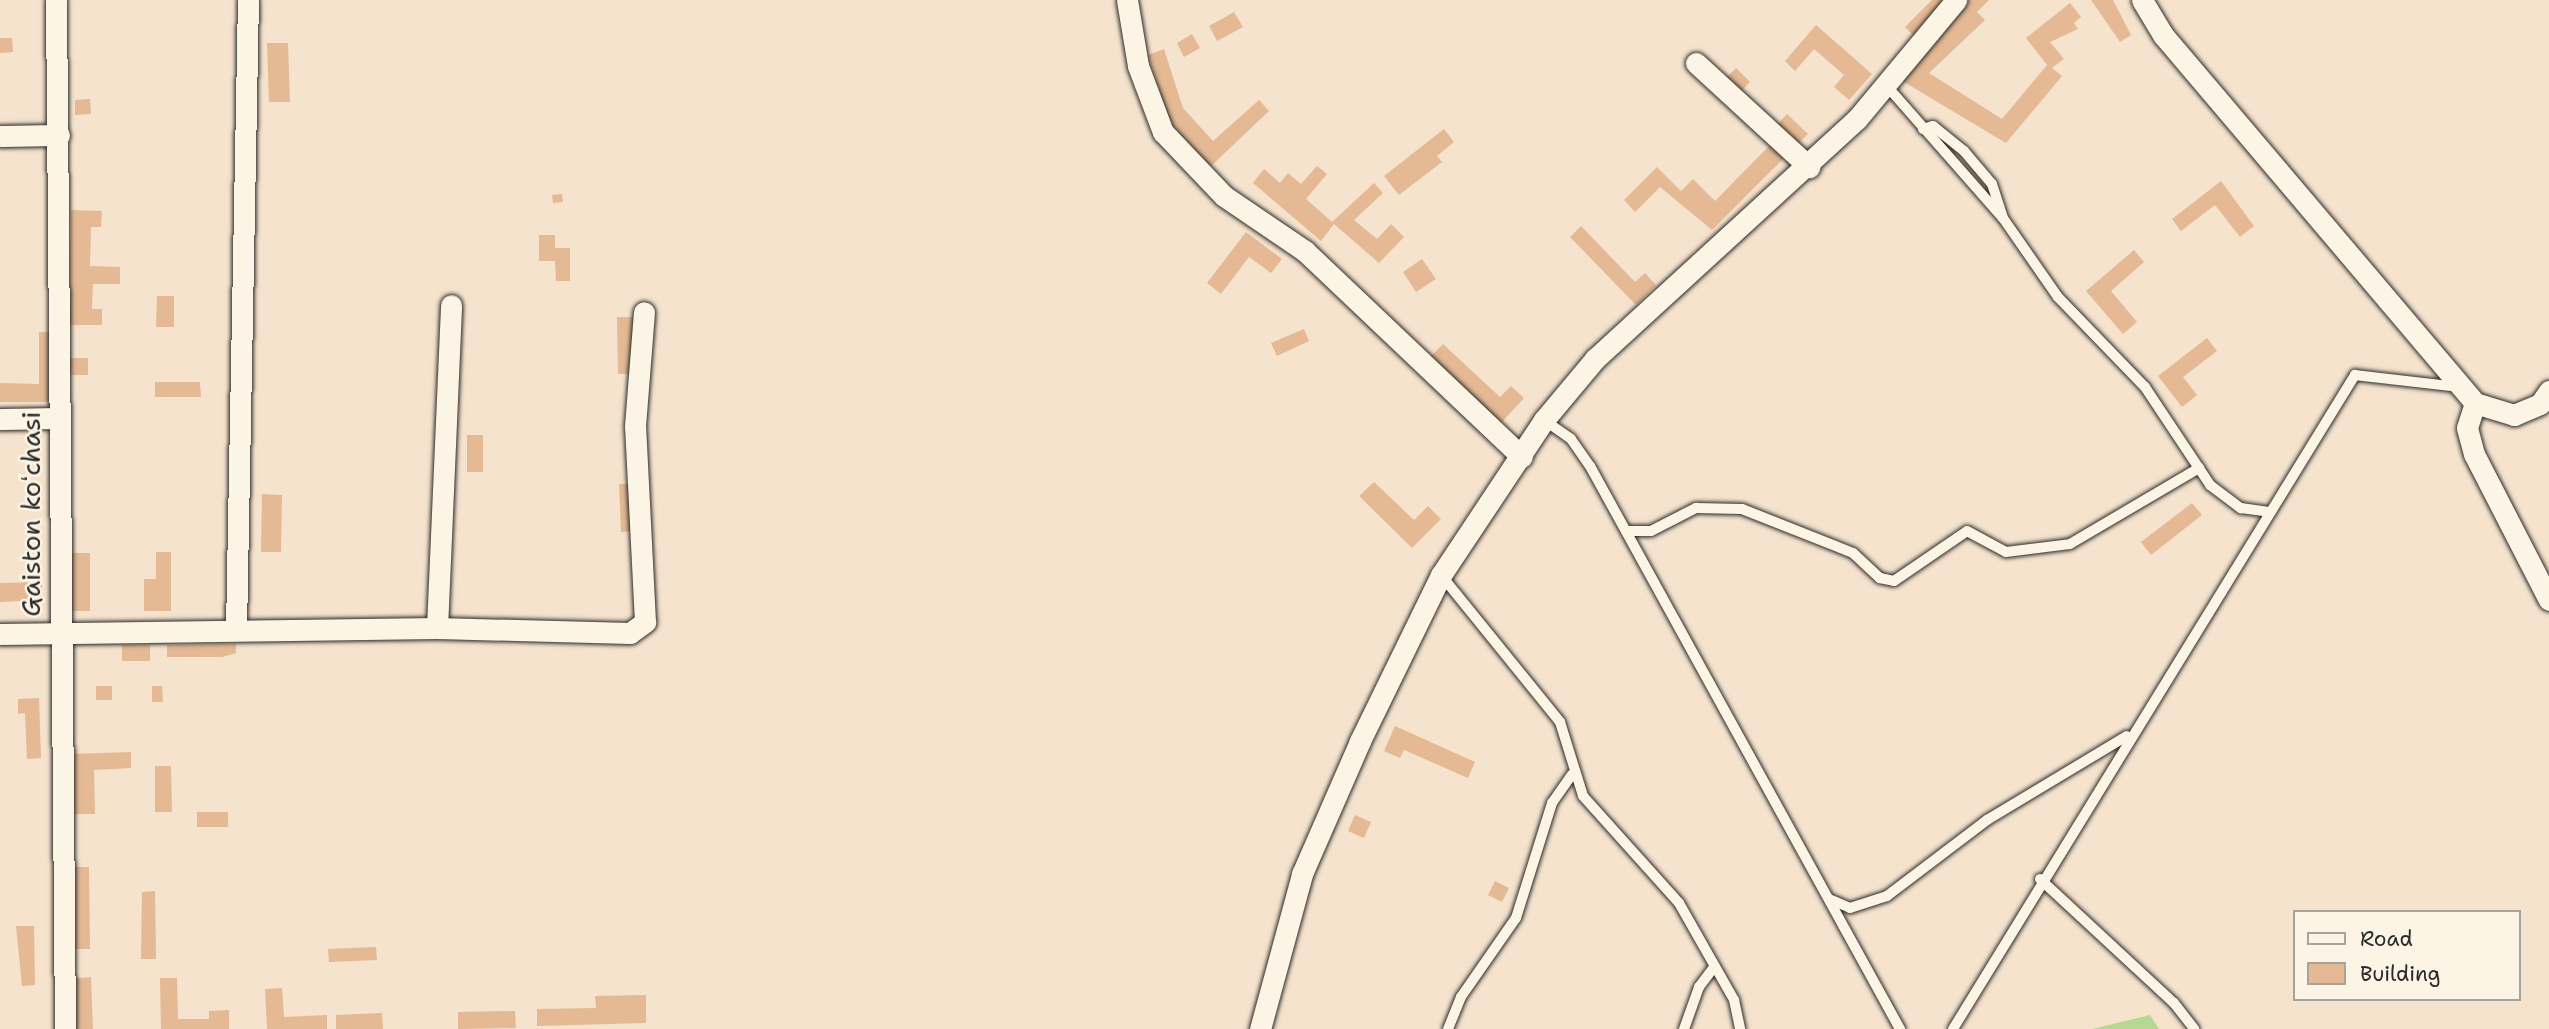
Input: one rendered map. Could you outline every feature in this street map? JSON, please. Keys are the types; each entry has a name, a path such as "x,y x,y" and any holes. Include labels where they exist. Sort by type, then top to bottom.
{"street":[{"name":"Gaiston koʻchasi","path":"56,0 60,418 58,631 65,1029"},
{"path":"236,629 248,0"},
{"path":"1126,0 1138,66 1163,132 1224,196 1305,251 1522,457"},
{"path":"1260,1029 1302,874 1441,575 1522,457 1544,420 1595,359 1809,167 1886,85 1956,0"},
{"path":"2141,0 2172,46 2468,395 2492,414 2514,415 2540,404 2549,391"},
{"path":"1696,63 1809,167"},
{"path":"0,136 59,135"},
{"path":"437,628 451,305"},
{"path":"0,634 58,631 437,628 611,636 645,622 635,426 644,312"},
{"path":"2468,395 2467,428 2474,454 2549,600"},
{"path":"0,419 60,418"}],"lane":[{"path":"1886,85 2003,218 2058,298 2145,387 2221,496 2269,512"},
{"path":"1953,1029 2040,879 2355,375 2468,395"},
{"path":"1544,420 1571,439 1627,531 1900,1029"},
{"path":"1627,531 1651,531 1696,508 1742,509 1853,553 1880,578 1894,581 1968,531 2006,552 2070,544 2199,468"},
{"path":"1441,575 1560,722 1572,774 1583,796 1679,902 1734,1000 1740,1029"},
{"path":"1829,899 1850,908 1887,896 1987,820 2130,735"},
{"path":"1448,1029 1468,985 1516,918 1543,826 1572,774"},
{"path":"2040,879 2175,1003 2193,1029"},
{"path":"1684,1029 1699,986 1715,966"}],"green space":[{"path":"2150,1015 2159,1029 2092,1029"}],"building":[{"path":"1932,0 1950,0 1914,36 1905,27"},
{"path":"1967,0 1989,0 1977,12 1985,20 1929,73 2002,119 2047,65 2026,38 2070,3 2081,17 2074,23 2078,29 2050,42 2064,59 2052,68 2062,76 2006,143 1899,79"},
{"path":"2091,0 2113,0 2131,35 2120,42"},
{"path":"1234,12 1243,27 1217,41 1209,26"},
{"path":"1816,25 1872,74 1849,100 1834,87 1844,75 1814,49 1795,71 1785,61"},
{"path":"1192,34 1200,48 1184,57 1177,43"},
{"path":"0,38 12,38 13,52 0,53"},
{"path":"267,43 288,43 290,102 269,102"},
{"path":"1164,49 1183,108 1213,141 1259,100 1269,111 1210,167 1169,121 1148,55"},
{"path":"1736,68 1750,82 1737,95 1723,81"},
{"path":"90,99 91,114 75,115 75,100"},
{"path":"1787,114 1808,134 1793,149 1773,129"},
{"path":"1444,129 1454,142 1437,156 1442,162 1399,195 1384,176"},
{"path":"1772,143 1786,156 1712,230 1660,187 1635,212 1624,200 1657,167 1681,191 1693,179 1715,201"},
{"path":"1317,166 1327,174 1306,199 1332,222 1374,183 1383,193 1354,220 1377,239 1391,224 1404,237 1379,263 1334,224 1321,241 1253,183 1264,169 1280,183 1288,173 1301,184"},
{"path":"2221,181 2254,226 2240,237 2215,205 2181,231 2172,219"},
{"path":"562,194 563,202 553,203 552,195"},
{"path":"71,210 102,211 101,227 91,227 90,266 120,267 120,284 93,284 92,309 102,309 102,325 70,325"},
{"path":"1581,226 1635,282 1645,273 1656,285 1636,305 1570,237"},
{"path":"1246,232 1282,259 1271,273 1249,257 1221,294 1207,283"},
{"path":"539,235 555,235 555,248 570,248 570,281 556,281 555,261 539,261"},
{"path":"2134,250 2144,262 2111,291 2137,322 2123,334 2086,291"},
{"path":"1422,259 1436,279 1416,292 1403,272"},
{"path":"157,296 174,296 174,327 156,327"},
{"path":"617,317 635,317 638,374 618,374"},
{"path":"1304,329 1309,341 1277,356 1271,343"},
{"path":"39,332 57,332 56,402 0,402 0,383 39,384"},
{"path":"2207,338 2217,351 2183,377 2197,395 2182,407 2158,376"},
{"path":"1443,344 1500,397 1511,386 1524,398 1501,423 1430,357"},
{"path":"70,358 88,358 88,375 70,375"},
{"path":"155,382 200,382 201,397 155,397"},
{"path":"467,435 483,435 483,472 467,472"},
{"path":"1374,482 1414,520 1428,506 1441,519 1412,548 1359,496"},
{"path":"619,484 635,484 637,531 621,532"},
{"path":"262,494 282,495 281,552 261,552"},
{"path":"2192,503 2202,515 2151,555 2141,542"},
{"path":"156,552 171,552 171,611 144,611 144,579 156,579"},
{"path":"71,553 90,553 90,611 71,611"},
{"path":"42,582 42,600 0,602 0,583"},
{"path":"236,644 236,653 222,657 167,657 167,645"},
{"path":"122,645 150,645 150,661 122,661"},
{"path":"96,686 112,686 112,700 96,700"},
{"path":"152,686 162,686 163,702 152,702"},
{"path":"39,698 41,758 27,759 25,713 18,714 18,699"},
{"path":"1395,726 1475,762 1468,778 1404,750 1400,758 1384,751"},
{"path":"131,752 131,768 94,770 95,814 72,814 71,754"},
{"path":"155,766 171,766 172,812 155,812"},
{"path":"197,812 228,812 228,827 197,827"},
{"path":"1355,815 1371,822 1364,838 1348,831"},
{"path":"67,867 89,867 90,949 68,949"},
{"path":"1495,881 1509,888 1502,902 1488,895"},
{"path":"155,891 156,959 141,959 142,892"},
{"path":"16,926 34,926 35,985 22,986"},
{"path":"376,947 377,960 329,962 328,949"},
{"path":"91,977 93,1029 73,1029 70,979"},
{"path":"160,978 177,978 178,1019 209,1019 209,1011 229,1010 229,1029 161,1029"},
{"path":"282,988 284,1017 327,1015 327,1029 267,1029 265,989"},
{"path":"646,995 646,1023 537,1026 537,1009 596,1008 595,996"},
{"path":"515,1011 516,1028 458,1029 458,1012"},
{"path":"382,1013 383,1029 336,1029 336,1015"}]}
